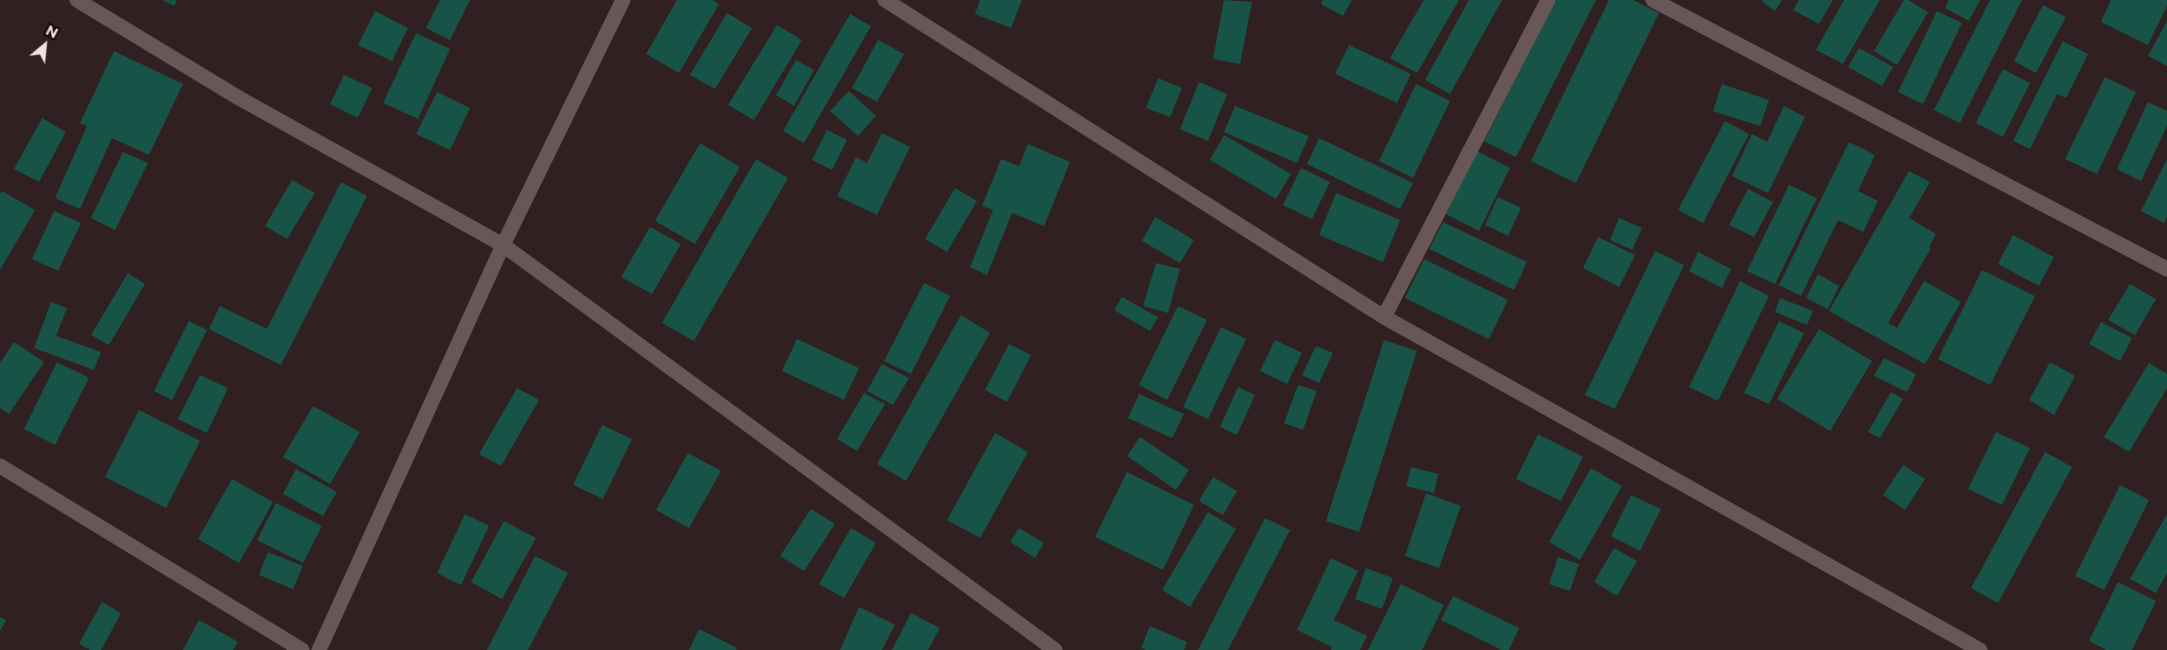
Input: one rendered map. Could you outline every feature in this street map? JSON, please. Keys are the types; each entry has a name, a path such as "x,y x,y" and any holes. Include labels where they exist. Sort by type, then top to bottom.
{"street":[{"path":"77,0 239,98 503,245 1055,650"},
{"path":"319,650 503,245 623,0"},
{"path":"885,0 1384,317 1980,650"},
{"path":"1384,317 1548,0"},
{"path":"1653,0 2167,268"},
{"path":"0,466 302,650"}],"building":[{"path":"162,0 177,0 174,6"},
{"path":"440,0 470,0 450,40 426,28"},
{"path":"677,0 712,0 719,4 679,73 646,54"},
{"path":"980,0 1022,0 1011,28 975,14"},
{"path":"1224,0 1252,2 1240,64 1213,59"},
{"path":"1323,0 1352,0 1343,16 1321,4"},
{"path":"1424,0 1459,0 1417,73 1390,58"},
{"path":"1469,0 1502,0 1450,94 1425,80"},
{"path":"1556,0 1596,0 1516,157 1484,141"},
{"path":"1609,0 1633,0 1659,13 1576,183 1531,161"},
{"path":"1763,0 1782,0 1775,11 1762,2"},
{"path":"1799,0 1833,0 1819,24 1793,10"},
{"path":"1844,0 1880,0 1843,64 1816,50"},
{"path":"1904,0 1908,0 1928,12 1897,65 1874,51"},
{"path":"1949,0 1980,0 1969,21 1945,8"},
{"path":"1990,0 2022,0 1960,123 1934,110"},
{"path":"2111,0 2167,0 2167,6 2148,45 2101,22"},
{"path":"2043,5 2066,17 2036,73 2014,61"},
{"path":"375,11 408,28 392,61 358,45"},
{"path":"1937,11 1962,23 1923,104 1898,92"},
{"path":"727,13 752,28 715,89 690,75"},
{"path":"850,14 871,26 804,143 783,131"},
{"path":"2167,21 2167,66 2148,56"},
{"path":"777,25 802,40 754,120 728,105"},
{"path":"416,33 450,49 418,119 383,103"},
{"path":"878,40 904,54 877,102 852,88"},
{"path":"2063,41 2088,54 2066,98 2057,94 2030,149 2013,141"},
{"path":"1349,45 1411,74 1397,103 1335,74"},
{"path":"1859,48 1893,67 1882,86 1848,67"},
{"path":"114,51 183,84 149,155 112,138 80,209 55,198 87,126 80,123"},
{"path":"796,60 814,70 794,106 776,95"},
{"path":"2003,69 2030,83 2003,137 1976,123"},
{"path":"344,75 372,88 358,118 330,104"},
{"path":"2105,77 2136,92 2097,174 2065,159"},
{"path":"1158,78 1182,88 1170,117 1146,108"},
{"path":"1199,82 1227,94 1208,141 1180,129"},
{"path":"1416,84 1450,101 1413,178 1379,161"},
{"path":"1722,84 1769,100 1760,126 1713,111"},
{"path":"849,91 876,116 858,136 830,111"},
{"path":"437,92 470,108 450,150 416,134"},
{"path":"2148,102 2167,111 2167,126 2141,181 2117,169"},
{"path":"1235,106 1309,136 1297,163 1224,132"},
{"path":"1784,106 1805,117 1768,193 1732,176 1752,134 1767,142"},
{"path":"42,118 66,132 39,182 14,169"},
{"path":"1725,121 1749,134 1703,223 1678,210"},
{"path":"827,130 847,140 832,170 812,160"},
{"path":"882,133 910,147 877,215 837,196 856,157 867,163"},
{"path":"1224,135 1291,174 1276,199 1210,160"},
{"path":"1319,138 1413,183 1400,209 1307,164"},
{"path":"1849,142 1875,155 1858,191 1878,201 1863,232 1838,220 1801,296 1779,285"},
{"path":"700,143 740,167 695,244 655,221"},
{"path":"1028,144 1070,162 1044,226 1012,213 987,275 970,267 993,210 982,206 1001,159 1019,166"},
{"path":"1477,151 1510,168 1479,231 1446,214"},
{"path":"123,152 148,163 115,230 91,218"},
{"path":"756,159 788,178 694,341 662,323"},
{"path":"2167,159 2167,216 2164,223 2141,211"},
{"path":"1301,168 1330,182 1312,219 1283,205"},
{"path":"1909,171 1930,182 1909,218 1936,234 1929,247 1931,248 1888,323 1897,328 1924,281 1961,302 1925,364 1829,311"},
{"path":"292,180 315,193 287,239 265,226"},
{"path":"341,182 367,196 281,365 209,329 220,306 267,329"},
{"path":"1789,185 1817,198 1775,284 1747,271"},
{"path":"955,188 977,201 947,252 925,239"},
{"path":"1748,189 1773,202 1754,237 1729,225"},
{"path":"2,191 35,210 0,270 0,194"},
{"path":"1336,193 1400,220 1383,262 1319,235"},
{"path":"1498,197 1521,208 1508,236 1485,225"},
{"path":"54,211 81,223 58,271 32,259"},
{"path":"1155,217 1194,240 1180,263 1142,241"},
{"path":"1619,218 1642,228 1632,250 1610,240"},
{"path":"1443,222 1527,262 1514,290 1429,249"},
{"path":"650,227 681,244 652,294 621,277"},
{"path":"2013,235 2054,257 2039,286 1998,264"},
{"path":"1598,237 1635,255 1619,287 1583,268"},
{"path":"1655,251 1684,265 1615,409 1585,395"},
{"path":"1698,252 1731,269 1722,288 1689,271"},
{"path":"1424,259 1508,300 1489,339 1405,298"},
{"path":"1156,263 1180,269 1168,313 1143,306"},
{"path":"1982,270 2035,296 1990,385 1938,359"},
{"path":"128,273 145,284 109,345 91,335"},
{"path":"1818,274 1839,286 1828,309 1806,298"},
{"path":"1740,281 1769,296 1718,401 1689,387"},
{"path":"924,283 950,296 911,374 884,361"},
{"path":"2130,284 2156,299 2135,335 2108,320"},
{"path":"1122,297 1158,317 1150,331 1114,310"},
{"path":"1780,298 1813,311 1807,325 1775,312"},
{"path":"51,302 67,308 56,336 101,352 94,370 34,348"},
{"path":"1178,306 1207,320 1167,400 1139,385"},
{"path":"961,315 990,333 906,481 877,464"},
{"path":"189,321 207,330 172,400 154,391"},
{"path":"1779,321 1804,333 1769,404 1744,393"},
{"path":"2101,322 2132,338 2120,361 2089,344"},
{"path":"1221,327 1246,339 1208,419 1183,407"},
{"path":"1819,329 1872,361 1830,431 1777,399"},
{"path":"797,339 859,368 844,400 782,371"},
{"path":"1275,340 1302,353 1287,384 1260,371"},
{"path":"1384,340 1417,351 1359,532 1326,521"},
{"path":"14,342 44,362 9,414 0,408 0,363"},
{"path":"1009,344 1031,355 1007,402 985,390"},
{"path":"1316,346 1333,353 1319,383 1302,375"},
{"path":"1884,358 1916,374 1907,392 1874,376"},
{"path":"57,362 89,378 55,445 24,429"},
{"path":"2050,362 2075,376 2054,415 2029,400"},
{"path":"2149,363 2167,374 2167,388 2129,452 2104,437"},
{"path":"882,364 909,378 893,405 867,391"},
{"path":"200,375 228,388 207,433 178,419"},
{"path":"1298,385 1317,391 1303,430 1284,423"},
{"path":"1238,387 1255,395 1237,435 1220,427"},
{"path":"517,388 539,400 501,466 479,454"},
{"path":"1891,392 1903,399 1880,438 1868,432"},
{"path":"864,393 885,404 857,451 837,439"},
{"path":"1139,394 1184,414 1172,438 1128,418"},
{"path":"313,406 360,432 330,484 283,457"},
{"path":"139,410 200,441 166,508 105,477"},
{"path":"602,425 632,439 603,499 573,485"},
{"path":"1996,432 2030,448 2002,505 1968,489"},
{"path":"995,433 1028,452 980,538 947,520"},
{"path":"1538,434 1583,457 1561,501 1516,479"},
{"path":"1140,437 1189,470 1176,490 1127,456"},
{"path":"2045,452 2072,467 1998,603 1971,588"},
{"path":"688,453 721,471 689,528 656,510"},
{"path":"1903,465 1925,479 1905,510 1883,495"},
{"path":"1411,467 1438,474 1434,493 1406,486"},
{"path":"1591,468 1622,486 1580,560 1549,542"},
{"path":"296,469 337,492 323,516 283,494"},
{"path":"1127,472 1194,505 1163,570 1095,537"},
{"path":"1213,477 1237,491 1223,515 1199,501"},
{"path":"232,479 273,502 239,563 198,539"},
{"path":"2120,485 2149,500 2104,590 2075,576"},
{"path":"1426,493 1461,506 1439,568 1405,556"},
{"path":"1631,495 1661,509 1640,551 1611,536"},
{"path":"276,503 322,526 303,563 257,540"},
{"path":"811,509 835,524 804,571 780,556"},
{"path":"1208,512 1236,529 1190,607 1162,590"},
{"path":"465,514 489,526 461,585 437,573"},
{"path":"2167,514 2167,573 2156,593 2130,579"},
{"path":"1265,518 1290,530 1228,650 1198,650"},
{"path":"504,521 536,538 502,599 471,582"},
{"path":"851,528 876,543 844,598 819,584"},
{"path":"1019,528 1044,543 1035,558 1010,542"},
{"path":"1614,548 1637,561 1617,596 1594,582"},
{"path":"268,552 303,566 293,589 259,575"},
{"path":"535,556 568,573 528,650 487,650"},
{"path":"1558,557 1579,564 1570,591 1549,584"},
{"path":"1331,558 1358,571 1334,620 1367,636 1360,650 1331,650 1332,647 1297,630"},
{"path":"1366,568 1393,578 1382,609 1355,599"},
{"path":"2118,582 2156,601 2132,650 2107,650 2089,641"},
{"path":"1401,584 1444,605 1422,650 1368,650"},
{"path":"1453,596 1519,628 1509,650 1502,650 1441,620"},
{"path":"102,602 121,613 101,650 90,650 79,644"},
{"path":"859,607 895,625 882,650 840,650"},
{"path":"911,613 940,628 928,650 892,650"},
{"path":"0,617 6,620 0,631"},
{"path":"199,620 238,642 233,650 183,650"},
{"path":"1150,626 1187,642 1184,650 1147,650 1141,648"},
{"path":"699,629 737,648 736,650 689,650"}]}
